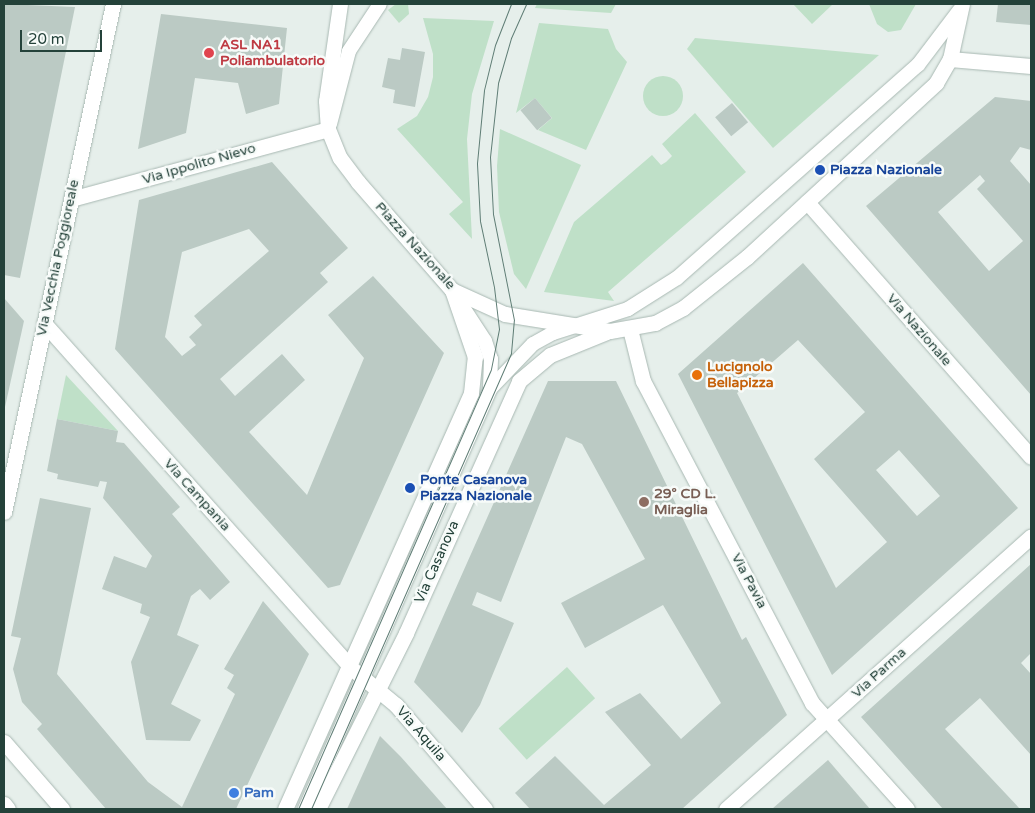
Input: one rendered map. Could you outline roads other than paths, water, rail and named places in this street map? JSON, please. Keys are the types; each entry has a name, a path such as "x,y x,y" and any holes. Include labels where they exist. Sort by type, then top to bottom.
{"street":[{"name":"Via Vecchia Poggioreale","path":"4,512 113,4"},
{"name":"Piazza Nazionale","path":"340,4 326,101 328,129 340,158 358,182 452,290 505,314 610,331 656,323 683,308 747,257 936,83 950,59 962,6"},
{"path":"950,59 1031,66"},
{"name":"Via Ippolito Nievo","path":"71,199 328,129"},
{"name":"Via Nazionale","path":"807,202 1031,457"},
{"path":"285,809 471,394 475,358 452,290"},
{"name":"Via Campania","path":"44,323 350,667"},
{"name":"Via Pavia","path":"630,329 643,381 812,703 907,809"},
{"name":"Via Casanova","path":"318,809 406,633 519,381 550,355 610,331"},
{"name":"Via Parma","path":"726,809 1031,536"},
{"name":"Via Aquila","path":"350,667 362,680 396,705 485,809"},
{"path":"4,742 62,809"},
{"path":"4,804 8,809"}],"lane":[{"path":"328,129 349,52 380,4"},
{"path":"305,809 490,389 533,344 574,326 628,309 677,278 918,64 962,6"},
{"path":"452,290 472,317 485,341 491,359 490,389"}],"tram line":[{"path":"298,809 491,369 499,329 494,287 480,221 477,163 484,90 495,45 511,4"},
{"path":"311,809 511,353 514,320 493,214 490,157 498,83 511,38 526,4"}],"place":[{"name":"ASL NA1 Poliambulatorio","path":"209,53"},
{"name":"Piazza Nazionale","path":"820,170"},
{"name":"Lucignolo Bellapizza","path":"697,375"},
{"name":"Ponte Casanova Piazza Nazionale","path":"410,488"},
{"name":"29° CD L. Miraglia","path":"644,502"},
{"name":"Pam","path":"234,793"}]}
